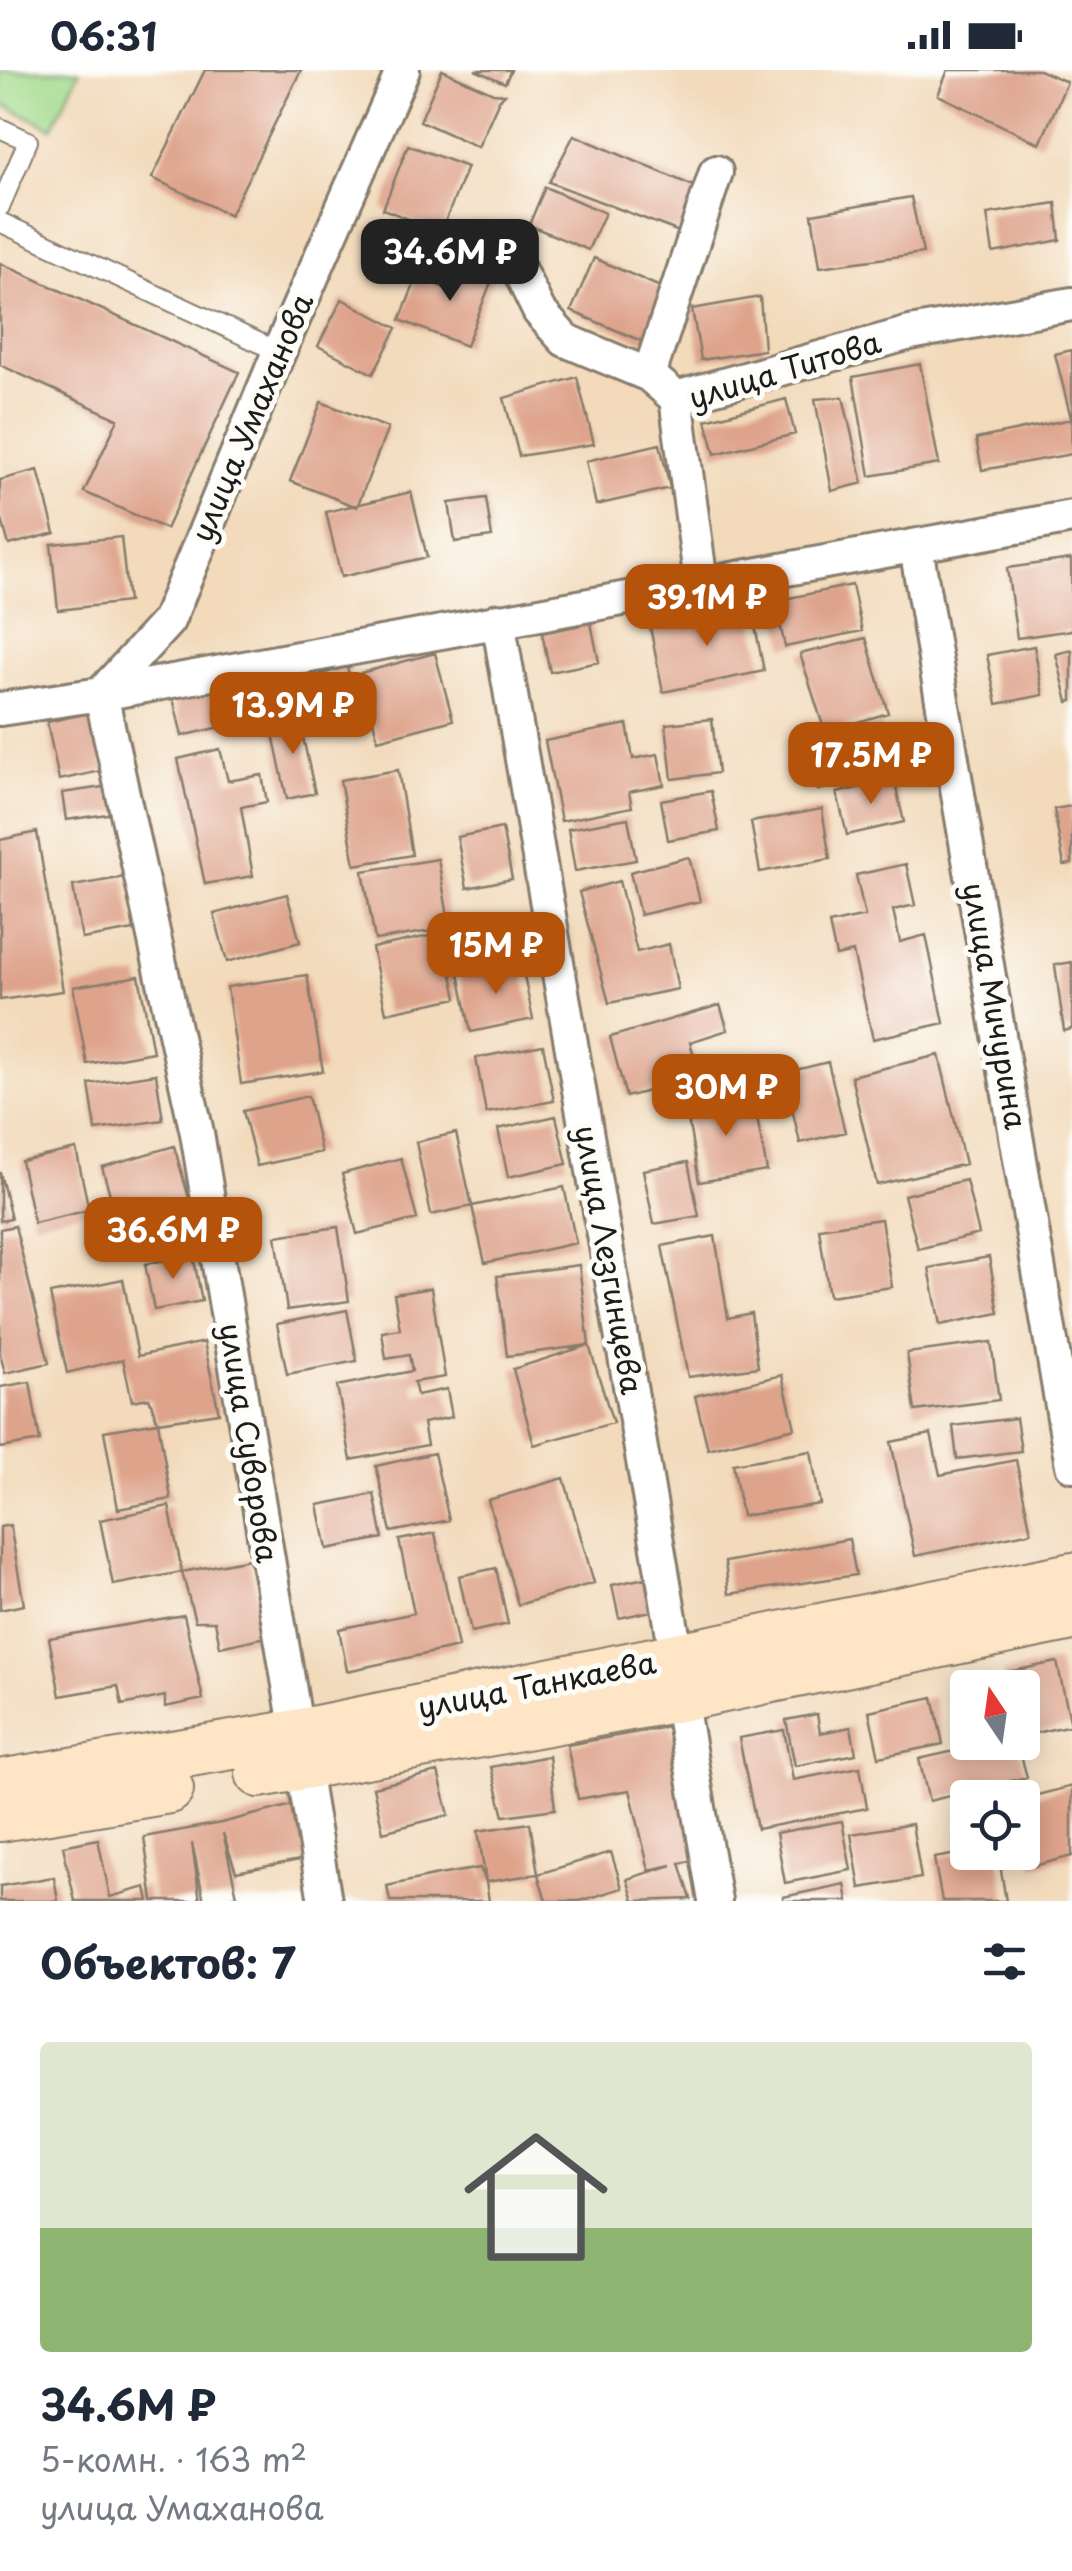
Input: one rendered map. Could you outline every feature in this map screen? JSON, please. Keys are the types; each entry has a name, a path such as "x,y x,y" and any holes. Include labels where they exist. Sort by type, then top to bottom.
{"main road":[{"name":"улица Танкаева","path":"679,1678 1072,1578"},
{"name":"улица Танкаева","path":"0,1818 299,1750 679,1678 1072,1616"},
{"name":"улица Танкаева","path":"0,1784 299,1750"}],"street":[{"name":"улица Умаханова","path":"100,694 168,621 279,352 403,70"},
{"path":"649,376 716,172"},
{"path":"518,268 539,311 565,340 649,376 676,398"},
{"name":"улица Титова","path":"702,583 676,398 910,334 1072,304"},
{"path":"0,709 1072,517"},
{"name":"улица Мичурина","path":"916,547 1072,1464"},
{"name":"улица Лезгинцева","path":"498,620 715,1901"},
{"name":"улица Суворова","path":"100,694 197,1133 325,1901"}],"lane":[{"path":"0,128 28,140 0,207"},
{"path":"0,222 279,352"}],"green space":[{"path":"0,70 80,70 52,128 0,103"}],"building":[{"path":"205,70 301,70 230,215 152,178"},
{"path":"442,70 493,93 505,94 478,147 420,121"},
{"path":"475,70 511,70 505,83"},
{"path":"948,70 1039,70 1067,82 1040,144 938,95"},
{"path":"574,135 698,188 682,233 549,182"},
{"path":"408,145 467,167 441,232 383,209"},
{"path":"545,187 605,213 588,250 529,225"},
{"path":"911,197 923,253 820,267 812,214"},
{"path":"1056,203 1060,240 993,253 987,214"},
{"path":"594,258 667,290 644,342 571,311"},
{"path":"465,259 495,272 466,346 400,320 417,277 452,291"},
{"path":"0,263 239,372 166,529 84,492 118,419 0,365"},
{"path":"760,297 764,350 701,360 692,309"},
{"path":"342,299 397,328 373,374 318,346"},
{"path":"1072,350 1072,418 1071,418 1055,354"},
{"path":"920,364 939,464 870,476 853,377"},
{"path":"577,377 594,444 519,456 504,398"},
{"path":"843,397 863,483 832,491 815,399"},
{"path":"786,399 795,434 715,454 706,420"},
{"path":"321,402 388,428 357,507 290,481"},
{"path":"1071,419 1072,454 982,470 976,439"},
{"path":"660,444 670,488 596,505 586,461"},
{"path":"38,470 55,533 9,545 0,513 0,480"},
{"path":"411,492 427,557 341,577 326,512"},
{"path":"486,498 492,537 455,542 449,503"},
{"path":"121,537 128,602 58,610 51,544"},
{"path":"1071,559 1072,630 1017,638 1007,568"},
{"path":"852,585 862,631 785,647 775,601"},
{"path":"751,606 764,671 663,692 650,627"},
{"path":"591,623 599,662 550,672 542,633"},
{"path":"866,638 888,713 825,732 800,654"},
{"path":"1034,646 1043,695 997,704 987,655"},
{"path":"1072,650 1072,701 1068,702 1056,654"},
{"path":"435,653 453,720 378,740 361,673"},
{"path":"347,667 359,708 320,719 308,678"},
{"path":"215,688 225,726 182,736 173,698"},
{"path":"93,712 105,770 59,780 47,722"},
{"path":"298,714 315,793 287,799 270,720"},
{"path":"712,719 718,773 672,779 666,724"},
{"path":"627,724 633,759 658,754 664,785 629,792 632,807 561,821 545,741"},
{"path":"880,725 892,770 818,790 806,745"},
{"path":"220,749 228,781 262,775 267,802 241,807 253,876 205,884 178,759"},
{"path":"398,770 412,855 355,865 340,780"},
{"path":"894,779 904,822 847,835 837,793"},
{"path":"117,785 121,812 66,820 62,793"},
{"path":"711,791 719,831 668,840 661,800"},
{"path":"1072,806 1072,864 1064,865 1054,809"},
{"path":"822,809 830,859 760,872 751,822"},
{"path":"628,818 636,860 575,871 568,829"},
{"path":"502,828 512,879 467,888 457,837"},
{"path":"37,832 63,991 0,1000 0,840"},
{"path":"689,857 700,901 640,915 630,872"},
{"path":"438,859 450,928 375,940 363,871"},
{"path":"906,864 915,905 893,910 900,942 926,935 944,1023 873,1039 853,952 836,956 829,924 865,916 856,875"},
{"path":"125,877 134,930 82,939 73,886"},
{"path":"619,881 637,952 669,944 678,989 609,1003 579,892"},
{"path":"287,894 300,942 227,962 214,914"},
{"path":"443,933 457,998 386,1013 372,948"},
{"path":"521,961 533,1019 471,1032 459,974"},
{"path":"1072,962 1072,1029 1064,1031 1055,965"},
{"path":"307,975 323,1071 241,1084 227,987"},
{"path":"139,976 153,1052 87,1064 73,987"},
{"path":"720,1005 728,1030 690,1042 700,1077 626,1097 610,1037"},
{"path":"543,1045 554,1101 486,1113 476,1058"},
{"path":"939,1055 965,1164 877,1185 851,1076"},
{"path":"828,1062 845,1132 800,1143 784,1073"},
{"path":"156,1074 163,1120 96,1130 89,1084"},
{"path":"308,1096 321,1152 257,1166 243,1111"},
{"path":"753,1096 767,1171 699,1182 686,1107"},
{"path":"556,1116 567,1164 508,1177 498,1129"},
{"path":"456,1133 472,1206 431,1215 416,1142"},
{"path":"174,1146 194,1216 122,1236 102,1167"},
{"path":"76,1149 89,1210 34,1223 21,1161"},
{"path":"401,1158 417,1219 357,1234 342,1174"},
{"path":"688,1162 699,1216 654,1224 643,1170"},
{"path":"0,1172 11,1219 0,1221"},
{"path":"966,1180 979,1234 918,1249 904,1195"},
{"path":"564,1187 576,1243 485,1263 472,1206"},
{"path":"881,1219 892,1287 829,1296 819,1228"},
{"path":"15,1226 49,1363 5,1373 0,1354 0,1229"},
{"path":"338,1227 349,1301 287,1310 276,1236"},
{"path":"715,1236 728,1318 751,1313 758,1367 688,1377 662,1246"},
{"path":"193,1255 202,1301 154,1310 145,1264"},
{"path":"989,1257 999,1313 940,1325 929,1268"},
{"path":"579,1265 589,1345 507,1356 497,1276"},
{"path":"123,1279 138,1356 204,1342 219,1413 158,1422 149,1398 132,1401 123,1359 67,1373 50,1294"},
{"path":"431,1288 445,1377 414,1382 417,1395 447,1389 452,1417 423,1423 427,1445 351,1460 337,1386 412,1371 409,1355 386,1359 382,1332 400,1329 394,1294"},
{"path":"347,1310 357,1361 287,1374 277,1324"},
{"path":"991,1342 999,1400 915,1411 907,1353"},
{"path":"589,1345 613,1423 534,1445 513,1369"},
{"path":"782,1375 795,1428 708,1449 695,1396"},
{"path":"30,1382 40,1441 0,1448 0,1387"},
{"path":"1016,1418 1021,1451 957,1459 953,1426"},
{"path":"158,1422 171,1499 118,1509 104,1431"},
{"path":"931,1434 940,1475 1016,1460 1031,1532 915,1556 891,1442"},
{"path":"811,1451 820,1504 742,1516 733,1464"},
{"path":"434,1453 449,1520 391,1532 376,1466"},
{"path":"564,1478 594,1583 518,1605 488,1500"},
{"path":"374,1494 383,1538 327,1549 318,1505"},
{"path":"169,1506 182,1572 113,1585 100,1520"},
{"path":"10,1525 24,1605 0,1610 0,1527"},
{"path":"435,1533 458,1647 347,1671 339,1629 414,1613 399,1540"},
{"path":"849,1539 856,1575 729,1594 725,1562"},
{"path":"249,1559 266,1637 220,1647 215,1621 195,1621 182,1572"},
{"path":"496,1568 508,1624 471,1632 459,1576"},
{"path":"645,1578 651,1611 619,1618 612,1585"},
{"path":"184,1615 203,1699 165,1707 165,1696 122,1705 118,1686 60,1696 49,1638"},
{"path":"1057,1662 1071,1725 1040,1732 1040,1670 1017,1670"},
{"path":"933,1697 943,1744 879,1757 869,1711"},
{"path":"817,1714 820,1733 851,1727 856,1754 795,1766 786,1720"},
{"path":"672,1726 695,1860 680,1863 691,1899 634,1901 627,1879 672,1865 649,1870 630,1790 578,1799 567,1745"},
{"path":"784,1730 793,1780 860,1767 867,1808 757,1829 739,1738"},
{"path":"950,1752 950,1760 1022,1760 1027,1777 950,1780 950,1796 929,1801 919,1759"},
{"path":"549,1756 555,1809 504,1816 491,1767"},
{"path":"438,1772 449,1815 383,1832 373,1787"},
{"path":"1072,1786 1072,1856 1040,1864 1040,1794"},
{"path":"300,1803 310,1858 236,1872 223,1833 237,1896 204,1901 192,1843 200,1901 153,1901 144,1837"},
{"path":"842,1821 851,1870 785,1883 776,1833"},
{"path":"530,1823 538,1874 486,1882 478,1831"},
{"path":"912,1824 921,1878 860,1888 851,1834"},
{"path":"98,1839 110,1897 146,1887 149,1901 75,1901 63,1846"},
{"path":"611,1852 622,1888 580,1901 546,1901 538,1874"},
{"path":"950,1855 950,1870 1001,1870 1006,1901 942,1901 934,1858"},
{"path":"480,1868 489,1901 390,1901 387,1886"},
{"path":"54,1877 58,1901 0,1901 0,1886"},
{"path":"845,1884 848,1901 783,1901 783,1897"}]}
